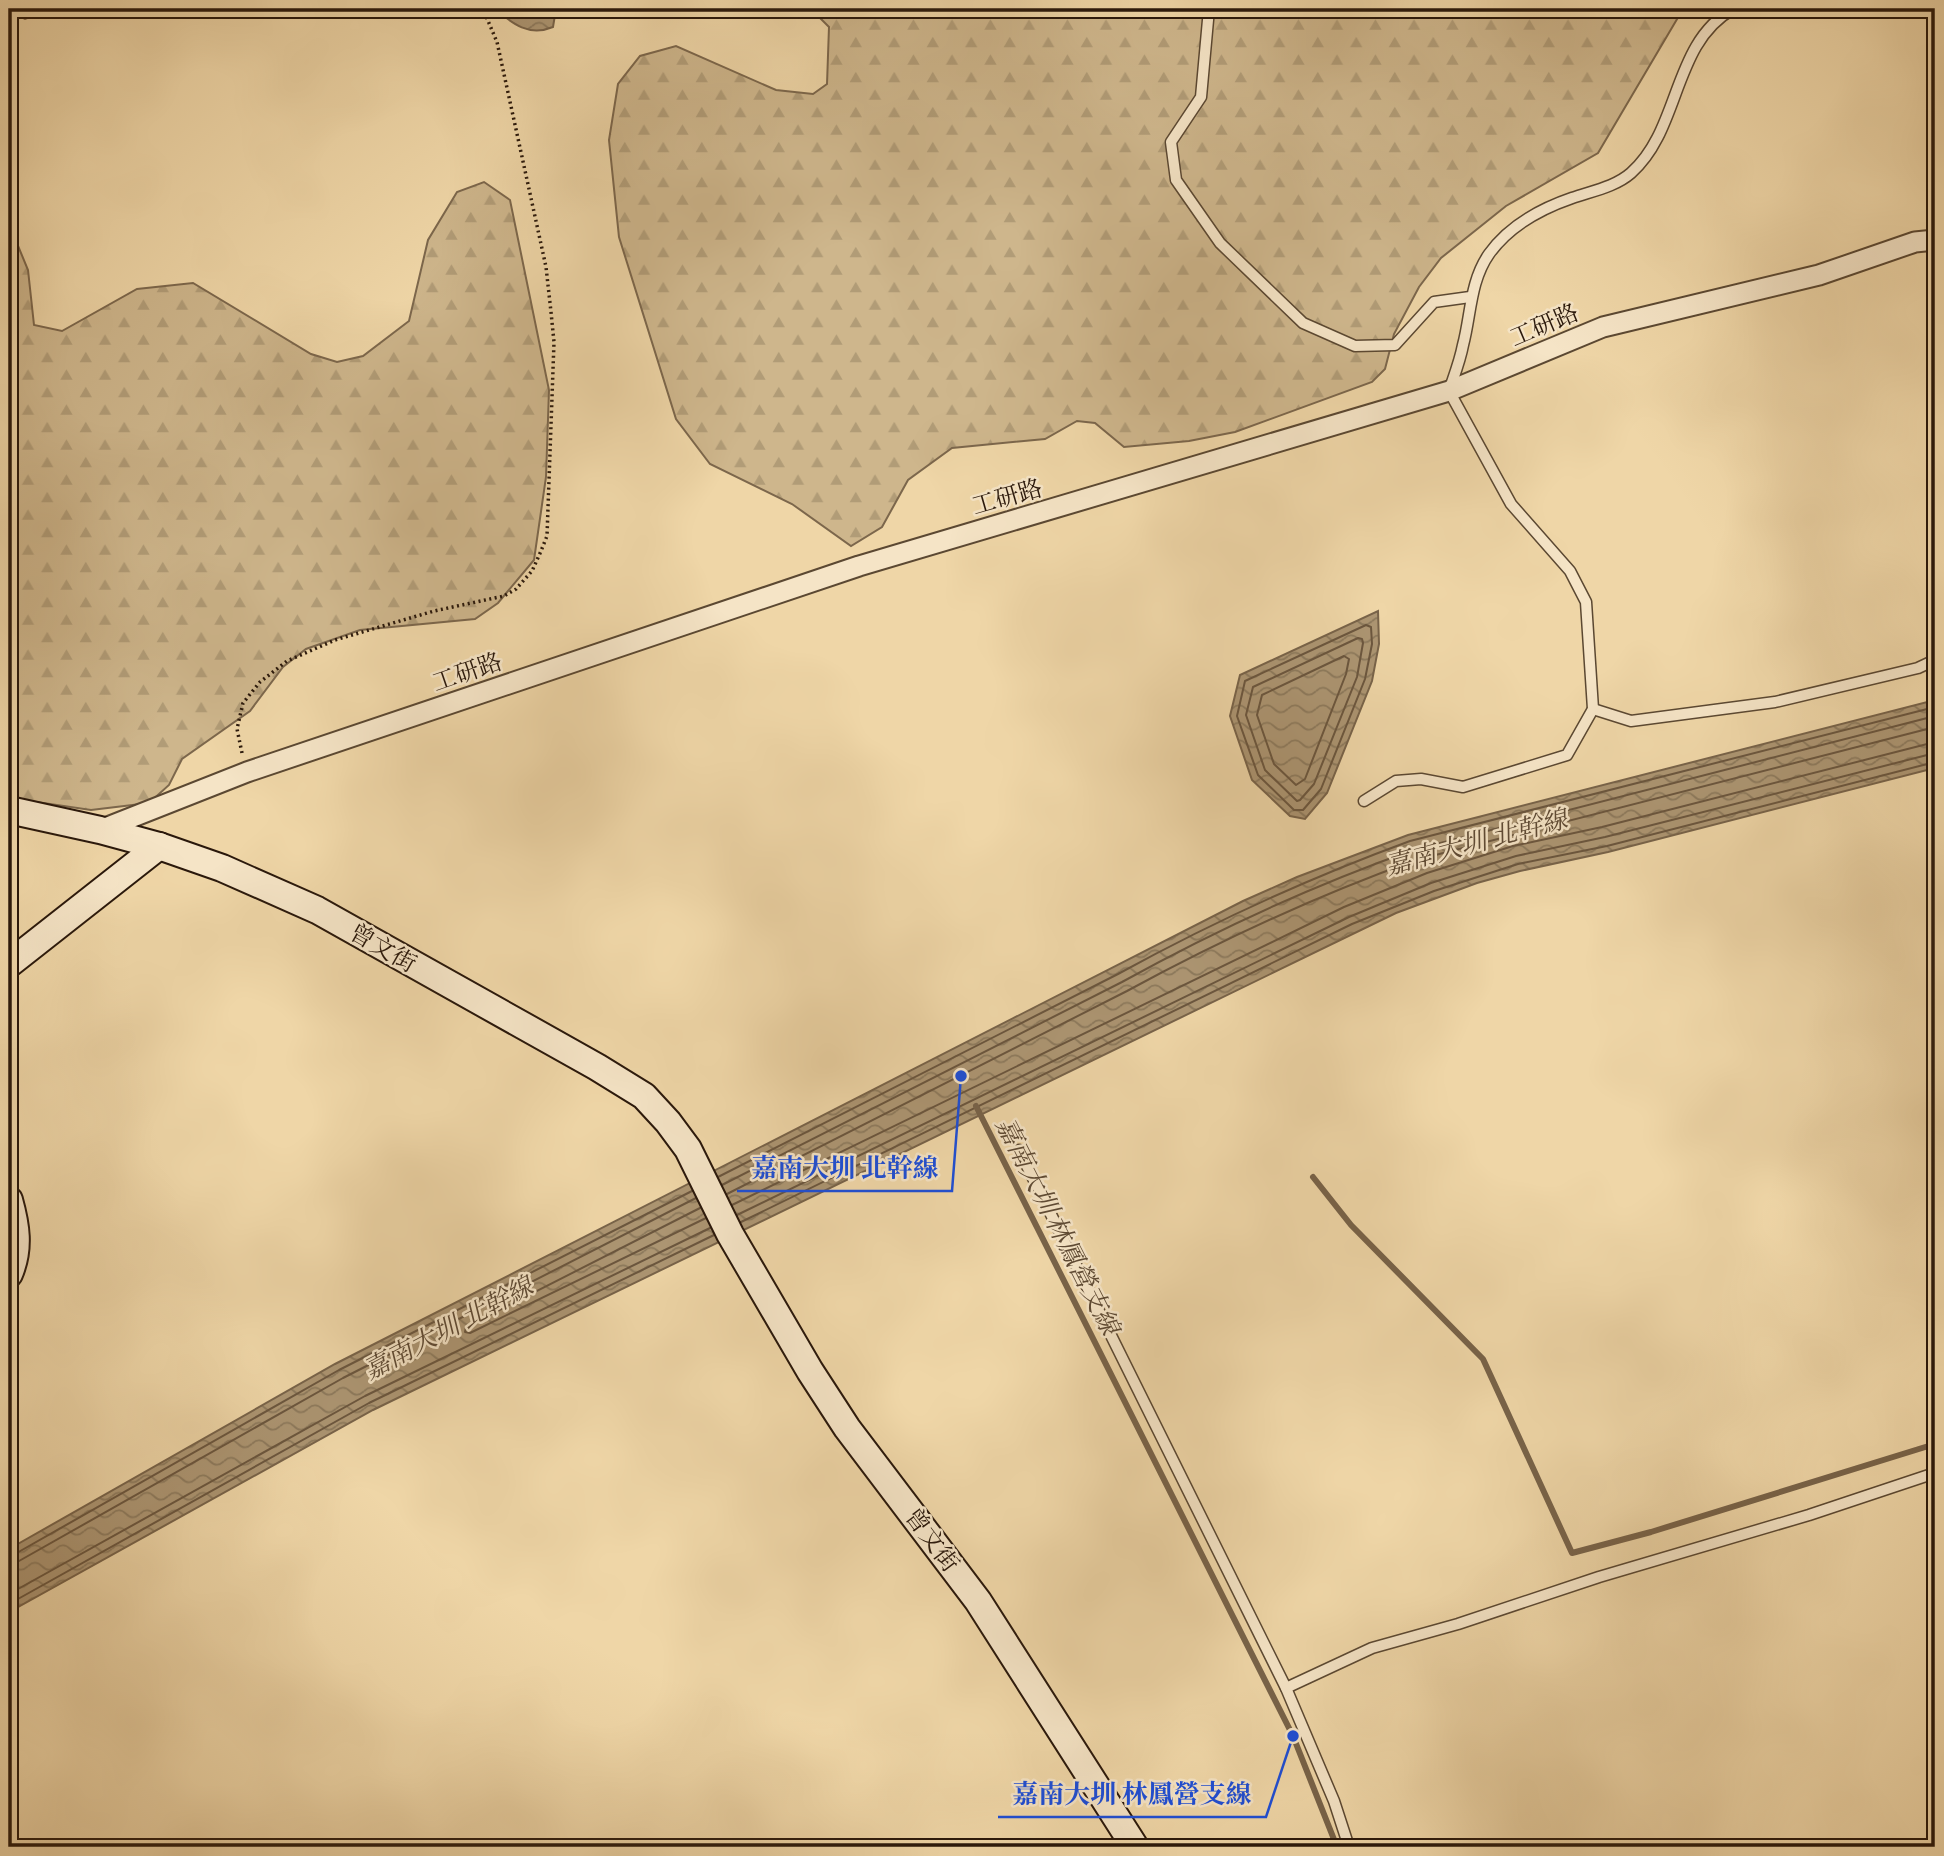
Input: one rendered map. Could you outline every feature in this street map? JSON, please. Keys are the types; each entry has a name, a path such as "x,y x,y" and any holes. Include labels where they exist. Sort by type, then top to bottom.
{"main road":[{"name":"曾文街","path":"9,810 159,846 222,868 317,910 644,1096 688,1149 730,1234 810,1371 847,1427 978,1601 1135,1847"},
{"path":"9,964 159,846"},
{"path":"9,1200 16,1225 16,1246 9,1273"}],"street":[{"name":"工研路","path":"100,830 247,772 859,566 1449,391 1603,327 1819,275 1915,242 1935,240"}],"lane":[{"path":"1209,9 1201,97 1171,142 1176,180 1220,243 1303,323 1355,346 1395,345 1434,302 1471,297"},
{"path":"1364,801 1396,781 1421,779 1463,787 1567,755 1593,709 1586,601 1570,571 1511,504 1449,391 1464,344 1471,297 1488,256 1506,234 1530,217 1568,199 1609,186 1630,174 1662,131 1694,50 1722,15 1733,9"},
{"path":"1593,709 1631,721 1775,702 1918,668 1935,660"},
{"path":"1019,1150 1286,1688 1335,1801 1349,1847"},
{"path":"1286,1688 1372,1648 1809,1515 1935,1473"}],"path":[{"path":"247,772 237,729 239,715 251,691 272,671 287,661 335,640 434,611 505,596 532,572 547,536 554,342 550,291 498,42 482,9"}],"green space":[{"path":"811,9 1683,9 1598,153 1506,206 1441,258 1419,287 1394,334 1385,369 1372,382 1235,432 1189,441 1124,447 1095,423 1077,421 1045,439 952,448 908,480 882,527 851,546 792,504 710,464 676,419 619,237 609,140 618,84 640,56 676,46 776,90 813,94 827,84 829,27"},
{"path":"484,182 510,200 549,390 546,477 534,560 498,603 475,619 360,630 306,649 283,667 250,711 182,759 169,785 149,803 91,810 9,798 9,224 28,270 34,325 62,331 137,289 193,283 311,354 337,362 363,356 409,321 428,240 457,192"}],"water":[{"path":"9,9 52,9 25,19"},
{"path":"495,9 556,9 553,27 536,31 515,24"},
{"path":"1378,611 1379,644 1372,681 1327,793 1305,819 1290,816 1252,780 1230,716 1240,675"},
{"path":"1935,700 1935,768 1608,852 1520,871 1477,883 1396,913 373,1410 9,1612 9,1549 335,1364 1243,901 1297,877 1408,835"}],"waterway":[{"name":"嘉南大圳 林鳳營支線","path":"976,1106 1293,1736 1337,1847"},
{"path":"1313,1177 1351,1225 1483,1359 1572,1553 1651,1532 1935,1444"}],"place":[{"name":"嘉南大圳 北幹線","path":"961,1076"},
{"name":"嘉南大圳 林鳳營支線","path":"1293,1736"}]}
